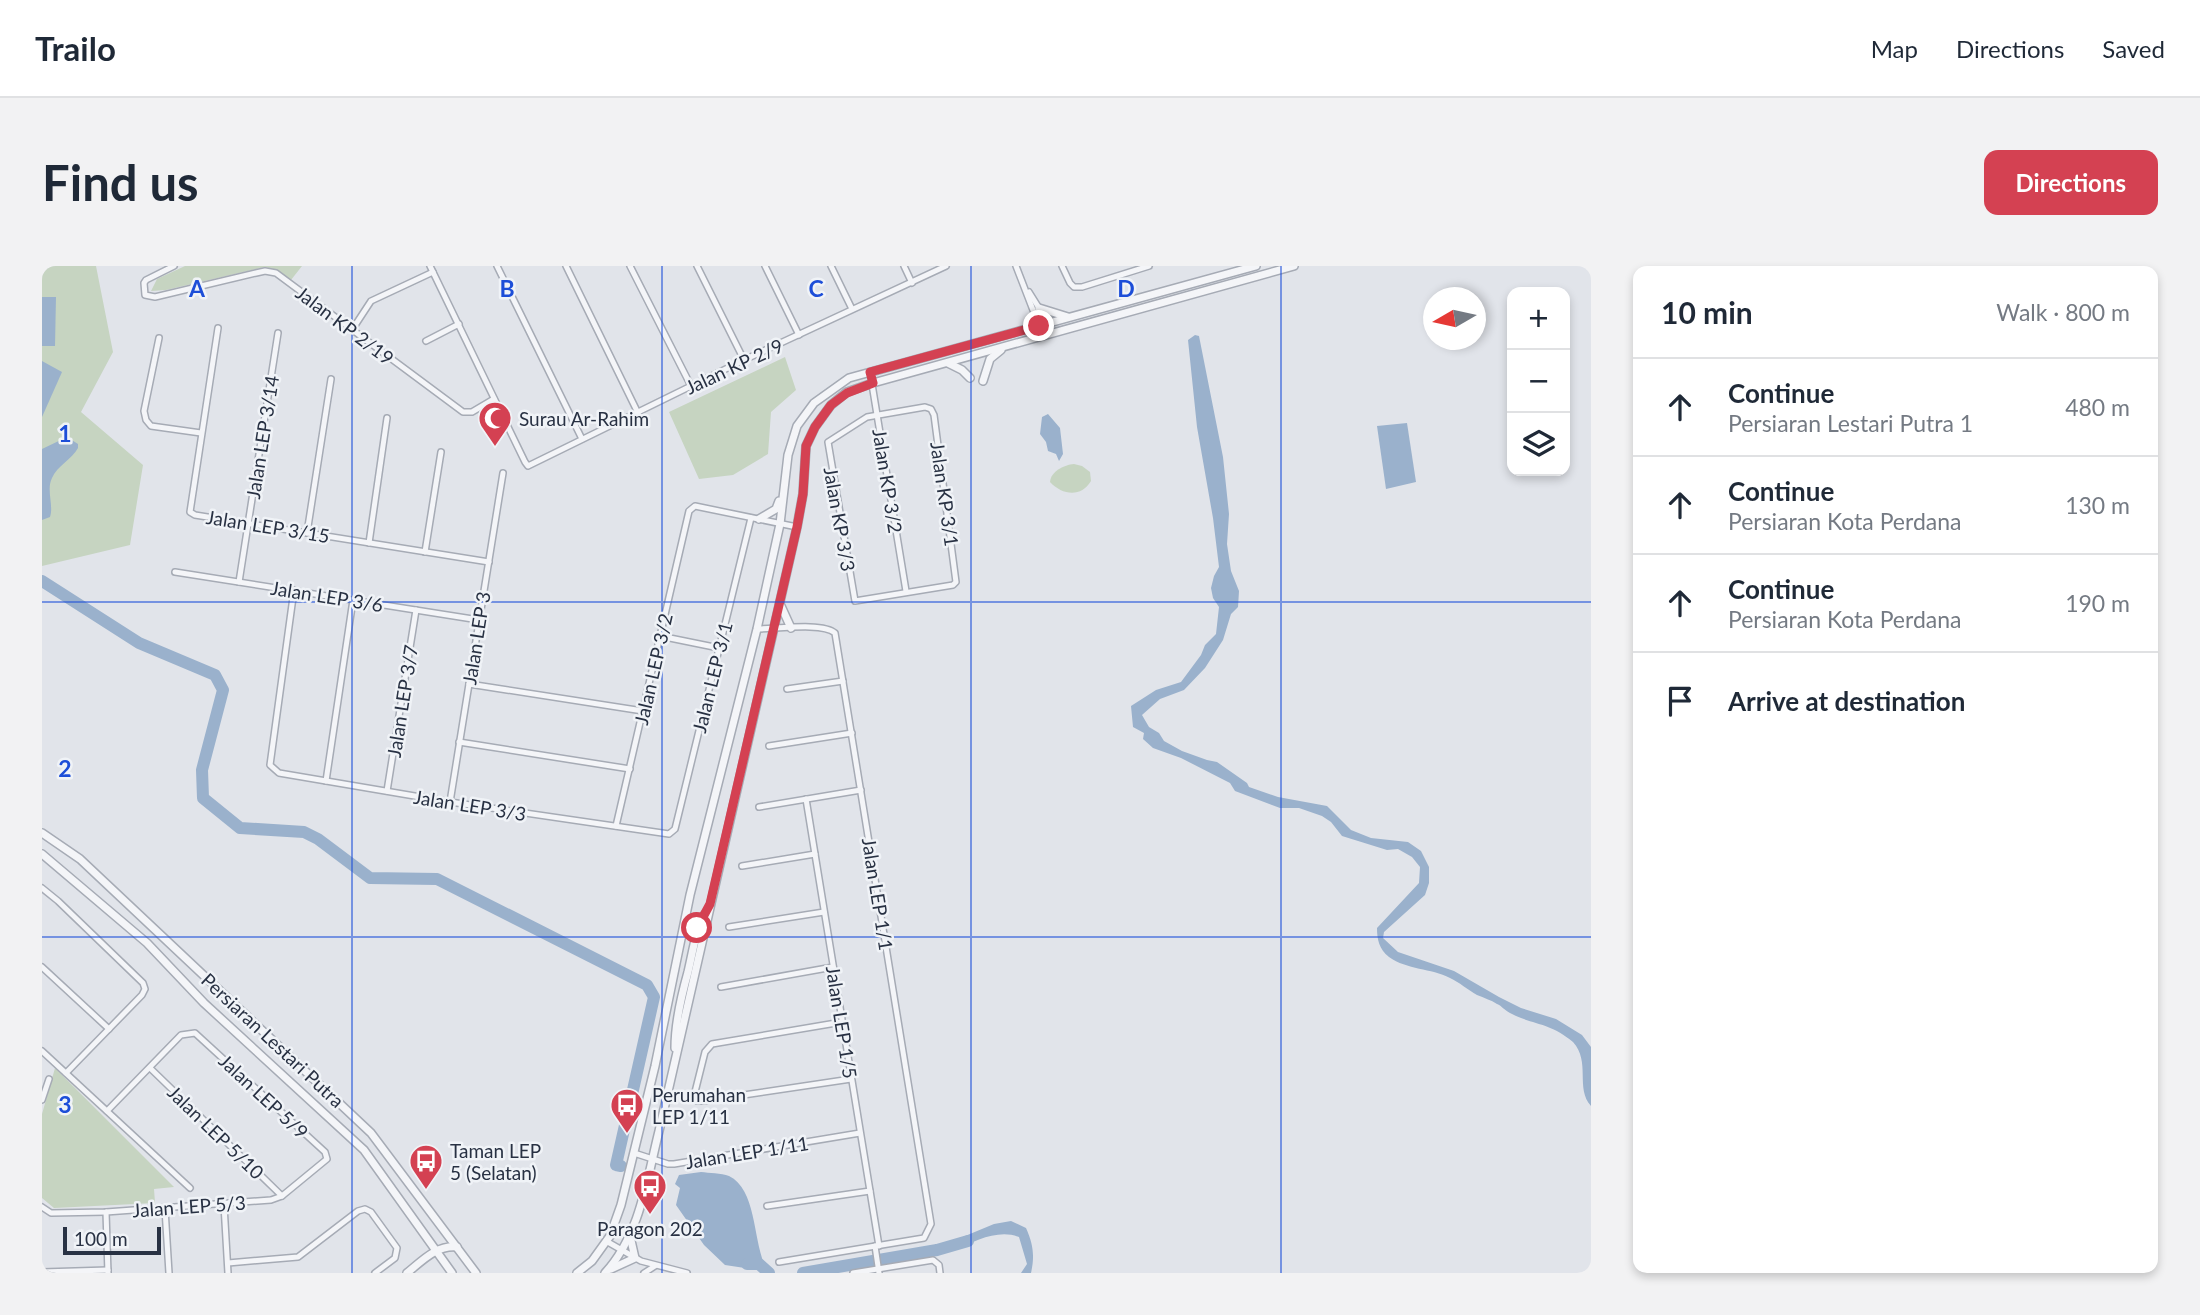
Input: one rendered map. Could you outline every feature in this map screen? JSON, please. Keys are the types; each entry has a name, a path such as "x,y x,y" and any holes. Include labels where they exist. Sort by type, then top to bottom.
{"street":[{"name":"Jalan KP 2/19","path":"174,266 146,280 145,295 155,297 265,271 275,273 463,412 472,412 494,399"},
{"path":"497,266 582,439"},
{"path":"566,266 638,413"},
{"path":"630,266 691,386"},
{"path":"697,266 744,360"},
{"path":"765,266 799,335"},
{"path":"831,266 852,309"},
{"path":"904,266 912,283"},
{"name":"Jalan KP 2/9","path":"494,399 528,466 744,360 946,266"},
{"path":"1016,266 1046,335"},
{"path":"1062,266 1074,287 1082,287 1130,269 1149,266"},
{"path":"577,1273 592,1261 606,1241 621,1205 655,1066 690,895 757,629 780,524 788,455 797,426 814,403 849,378 1256,266"},
{"path":"606,1272 630,1236 642,1202 674,1067 675,1025 697,928 710,904 774,629 797,527 806,446 819,418 847,393 873,383 1294,266"},
{"path":"352,330 371,301 431,269 494,399"},
{"path":"1024,284 1039,308 1042,325"},
{"path":"1039,308 1068,317"},
{"path":"426,341 459,324"},
{"name":"Jalan LEP 3/15","path":"218,328 190,512 195,515 488,562"},
{"name":"Jalan LEP 3/14","path":"239,582 278,333"},
{"path":"159,338 144,411 146,420 151,426 201,433"},
{"path":"983,381 990,359 1004,347"},
{"path":"946,363 962,370 970,379"},
{"name":"Jalan KP 3/2","path":"870,372 906,591"},
{"path":"307,533 331,379"},
{"name":"Jalan KP 3/1","path":"877,415 925,407 934,415 957,579 953,584 906,591"},
{"name":"Jalan KP 3/3","path":"877,415 867,417 831,438 827,446 853,598 858,600 906,591"},
{"path":"369,542 387,418"},
{"path":"425,552 441,452"},
{"name":"Jalan LEP 3","path":"450,802 503,473"},
{"path":"755,518 776,509 785,483"},
{"name":"Jalan LEP 3/2","path":"616,827 689,511 695,506 755,518"},
{"path":"755,518 797,527"},
{"name":"Jalan LEP 3/1","path":"669,834 675,829 719,648 755,518"},
{"name":"Jalan LEP 3/6","path":"176,572 479,620"},
{"name":"Jalan LEP 3/3","path":"294,590 270,765 279,773 450,802 669,834"},
{"path":"326,781 353,600"},
{"path":"780,602 791,628"},
{"name":"Jalan LEP 3/7","path":"387,792 416,610"},
{"name":"Jalan LEP 1/1","path":"757,629 830,628 835,633 931,1224 925,1238 877,1248"},
{"path":"660,636 719,648"},
{"path":"787,689 843,681"},
{"path":"469,684 643,711"},
{"path":"769,746 852,733"},
{"path":"459,742 630,769"},
{"path":"759,807 861,790"},
{"name":"Jalan LEP 1/5","path":"806,799 870,1191 879,1269"},
{"name":"Persiaran Lestari Putra","path":"42,833 80,859 371,1133 476,1273"},
{"name":"Persiaran Lestari Putra","path":"42,854 147,943 204,1003 364,1150 452,1273"},
{"path":"742,866 815,854"},
{"path":"42,888 143,983 145,989 66,1073"},
{"path":"729,927 824,912"},
{"path":"147,943 156,930"},
{"path":"42,967 109,1029"},
{"path":"721,987 833,967"},
{"path":"842,1022 712,1044 708,1047 694,1096 696,1101 703,1101 851,1079"},
{"name":"Jalan LEP 5/9","path":"150,1068 181,1035 195,1033 325,1152 325,1162"},
{"path":"42,1051 190,1188"},
{"path":"107,1111 150,1068"},
{"name":"Jalan LEP 5/10","path":"150,1068 282,1196"},
{"path":"42,1100 49,1079"},
{"name":"Jalan LEP 1/11","path":"634,1153 674,1164 860,1133"},
{"name":"Jalan LEP 5/3","path":"42,1207 51,1213 106,1212 271,1200 282,1196 325,1162"},
{"path":"767,1206 870,1191"},
{"path":"224,1205 228,1273"},
{"path":"165,1209 169,1273"},
{"path":"228,1263 298,1257 358,1211 365,1209 371,1212 397,1248 395,1258 375,1273"},
{"path":"42,1272 108,1272 106,1212"},
{"path":"630,1236 643,1273 654,1266"},
{"path":"606,1241 638,1260 687,1273"},
{"path":"407,1273 435,1251 448,1246 457,1247"},
{"path":"779,1262 877,1248"},
{"path":"606,1272 638,1260"},
{"path":"853,1273 933,1260 939,1265 940,1273"}],"green space":[{"path":"42,266 96,266 113,352 81,412 143,465 130,545 42,566"},
{"path":"185,266 302,266 291,280 277,270 265,267 166,290 151,291 157,279"},
{"path":"785,357 796,390 771,412 768,454 733,475 699,479 669,412"},
{"path":"1074,464 1090,472 1091,481 1082,490 1066,492 1050,482 1059,469"},
{"path":"55,1068 174,1187 154,1189 155,1203 54,1208 42,1198 42,1114"}],"water":[{"path":"42,297 56,297 55,346 42,346"},
{"path":"1195,335 1199,336 1223,457 1229,514 1227,544 1231,571 1239,591 1238,607 1231,614 1223,640 1205,668 1184,690 1160,699 1142,715 1149,727 1159,733 1164,741 1182,751 1217,762 1249,787 1278,797 1327,806 1351,830 1371,838 1408,842 1421,851 1429,867 1429,883 1425,895 1384,932 1383,938 1398,952 1454,971 1521,1008 1556,1019 1582,1035 1591,1047 1591,1106 1584,1091 1581,1058 1573,1042 1565,1036 1549,1027 1510,1013 1443,975 1396,961 1383,951 1377,928 1419,883 1420,867 1412,857 1398,849 1387,850 1342,836 1331,822 1322,816 1299,808 1280,808 1235,791 1230,783 1181,758 1153,748 1143,739 1144,733 1133,727 1131,706 1156,690 1181,682 1205,645 1216,634 1219,607 1211,588 1219,567 1197,427 1188,340"},
{"path":"42,361 62,372 42,417"},
{"path":"1048,414 1060,428 1063,454 1059,461 1056,454 1048,451 1040,434 1042,417"},
{"path":"1407,423 1416,482 1386,489 1377,426"},
{"path":"67,437 78,444 78,448 52,478 50,517 42,520 42,449"},
{"path":"701,1172 729,1176 738,1182 744,1191 764,1263 758,1270 725,1265 704,1245 676,1205 680,1188 675,1184 679,1175"},
{"path":"1011,1221 1026,1228 1032,1245 1031,1273 1021,1273 1027,1264 1019,1237 995,1235 955,1250 953,1241 994,1224"}],"waterway":[{"path":"42,581 139,643 215,675 223,690 202,770 203,798 240,828 304,832 318,839 370,878 437,879 647,985 654,997 616,1165 621,1166"},
{"path":"803,1273 937,1250 968,1241"},
{"path":"747,1264 759,1264 769,1273"}],"place":[{"name":"Surau Ar-Rahim","path":"495,448"},
{"name":"Perumahan LEP 1/11","path":"627,1135"},
{"name":"Taman LEP 5 (Selatan)","path":"426,1191"},
{"name":"Paragon 202","path":"650,1216"}],"route":[{"path":"697,928 710,904 797,527 803,494 806,446 819,418 847,393 873,383 870,372 1039,326"}]}
